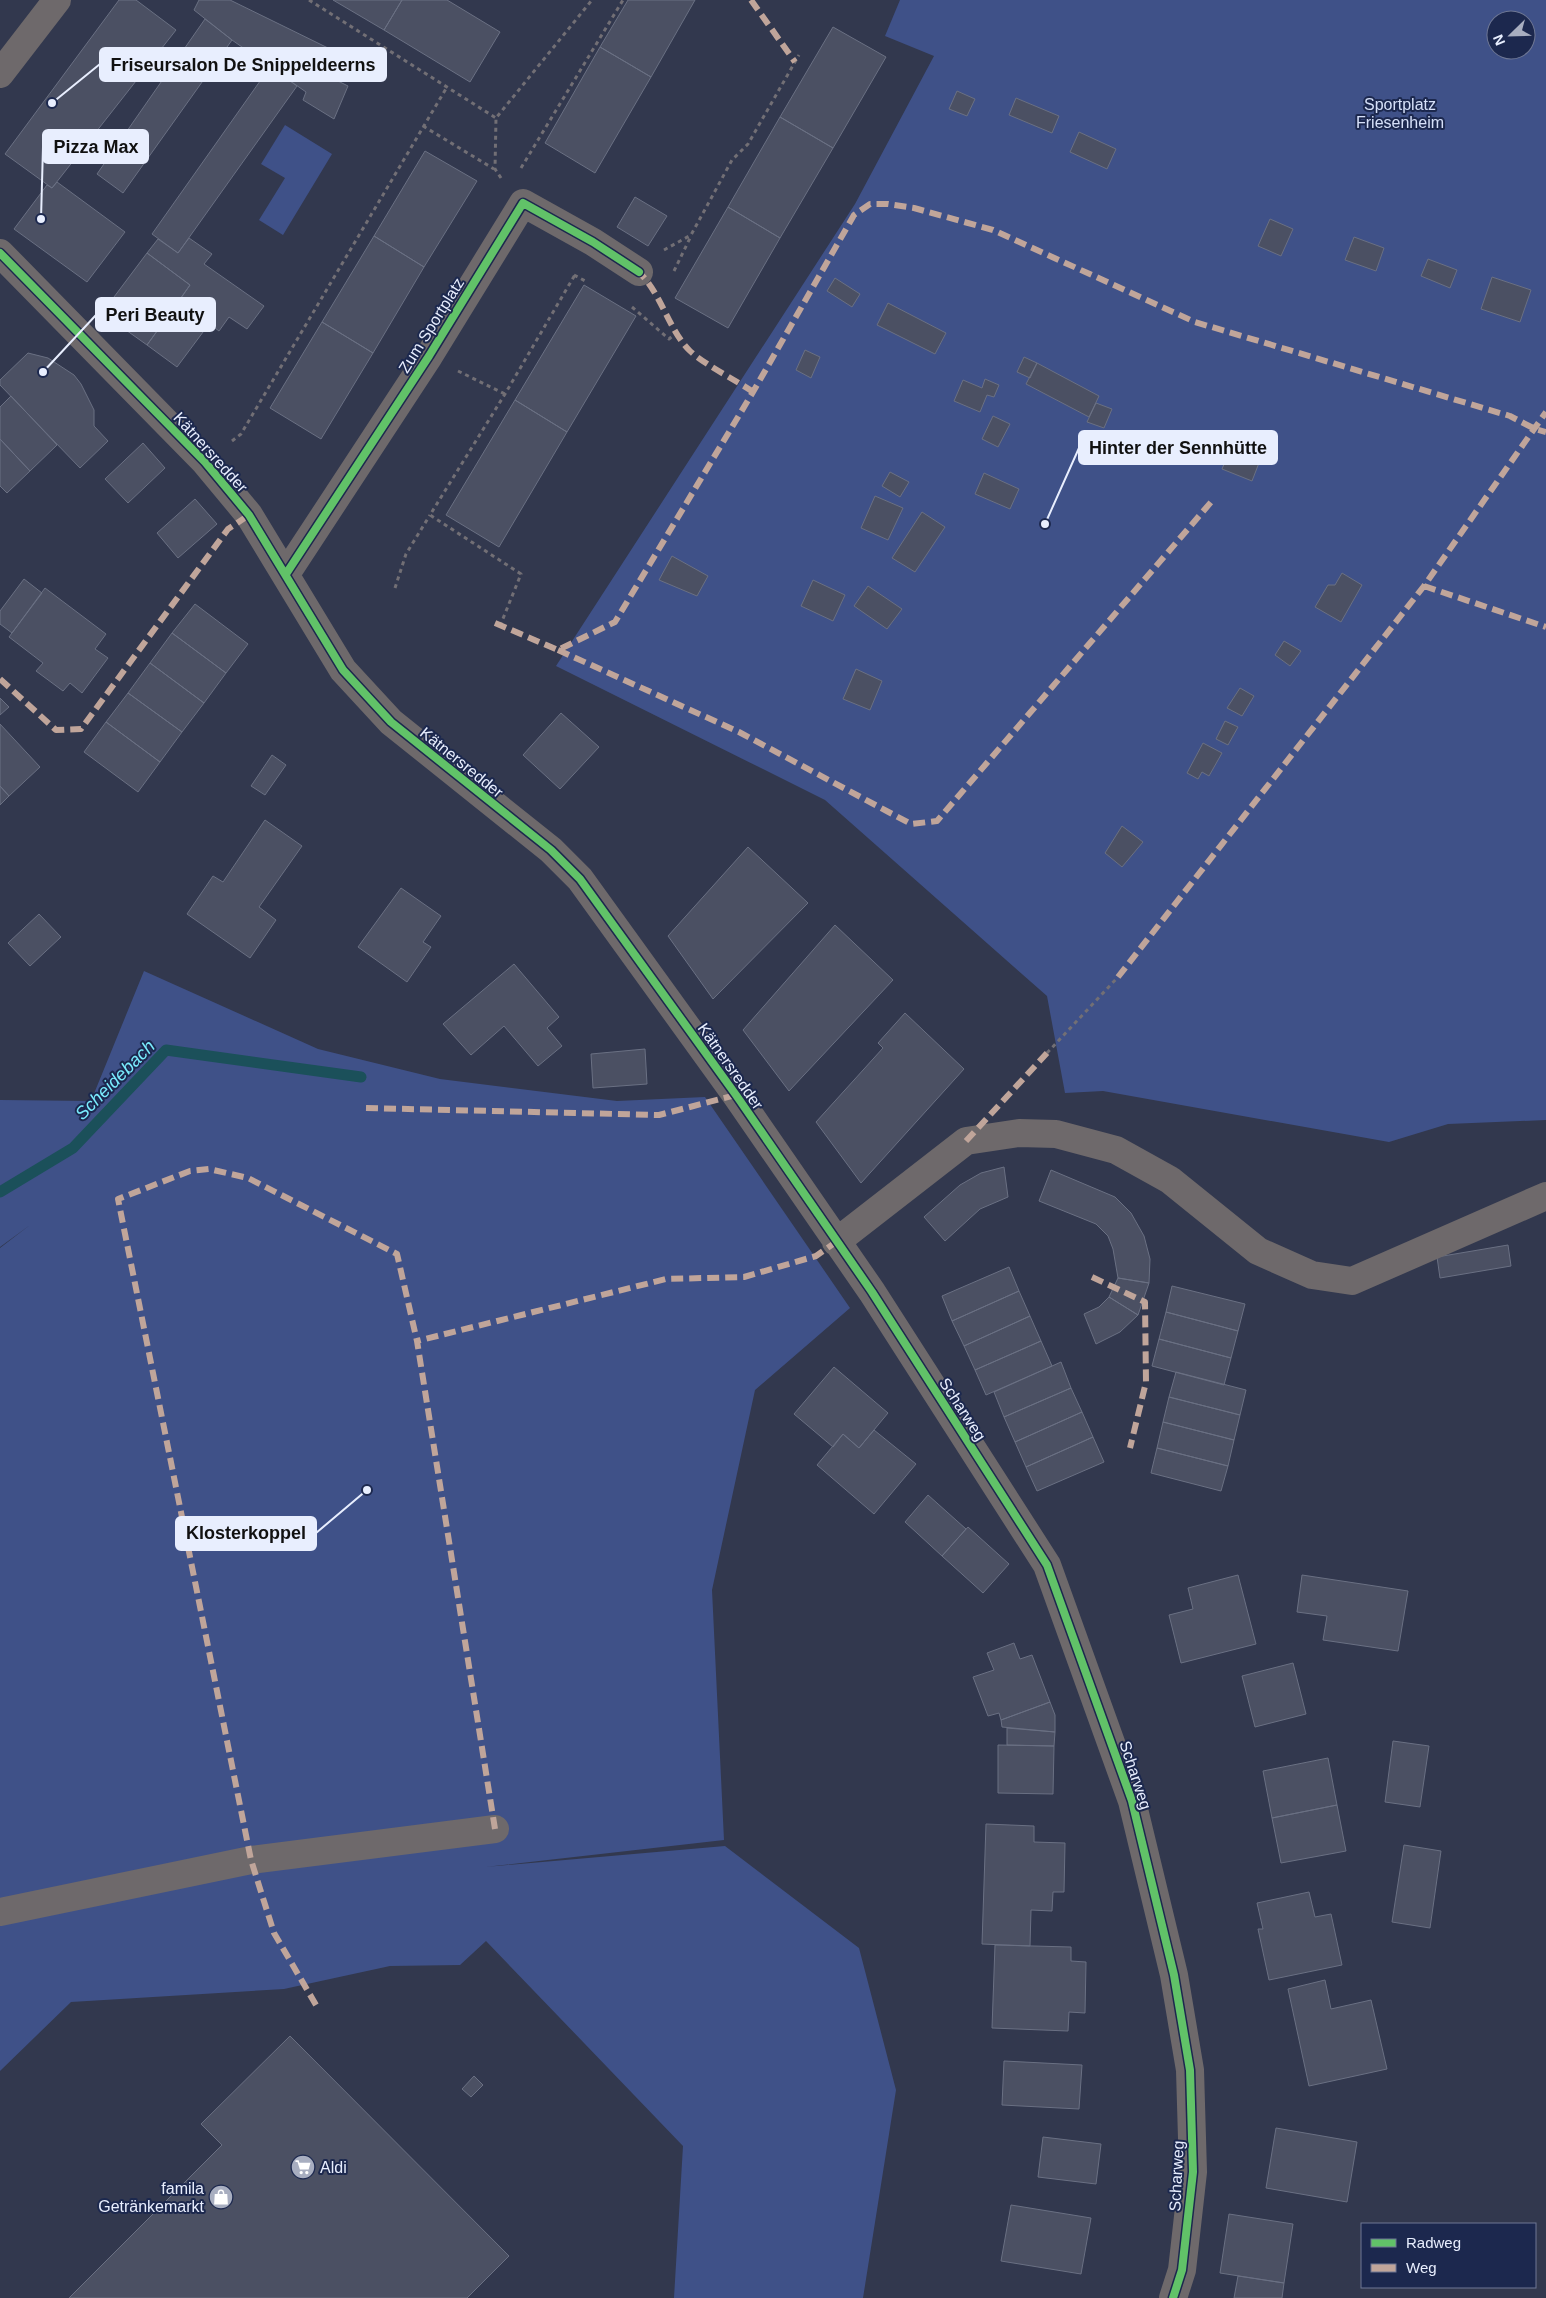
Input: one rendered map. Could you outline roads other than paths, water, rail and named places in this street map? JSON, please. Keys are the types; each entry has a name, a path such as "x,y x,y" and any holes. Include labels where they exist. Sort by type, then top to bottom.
{"street":[{"path":"0,74 57,0"},
{"name":"Zum Sportplatz","path":"286,574 429,356 516,196 639,272"},
{"name":"Kätnersredder","path":"0,253 205,462 249,514 343,670 391,722 551,850 580,879 736,1095 884,1312"},
{"path":"836,1242 966,1141 1019,1133 1056,1134 1116,1150 1170,1180 1258,1251 1312,1275 1352,1281 1546,1196"},
{"name":"Scharweg","path":"884,1312 1048,1565 1132,1801 1174,1975 1190,2070 1193,2172 1182,2270 1173,2298"},
{"path":"0,1912 251,1860 495,1829"}],"waterway":[{"name":"Scheidebach","path":"0,1192 73,1148 166,1050 361,1077"}],"place":[{"name":"Friseursalon De Snippeldeerns","path":"52,103"},
{"name":"Pizza Max","path":"41,219"},
{"name":"Peri Beauty","path":"43,372"},
{"name":"Hinter der Sennhütte","path":"1045,524"},
{"name":"Klosterkoppel","path":"367,1490"},
{"name":"Aldi","path":"303,2167"},
{"name":"famila Getränkemarkt","path":"221,2197"}],"park label":[{"name":"Sportplatz Friesenheim","path":"1400,113"}]}
